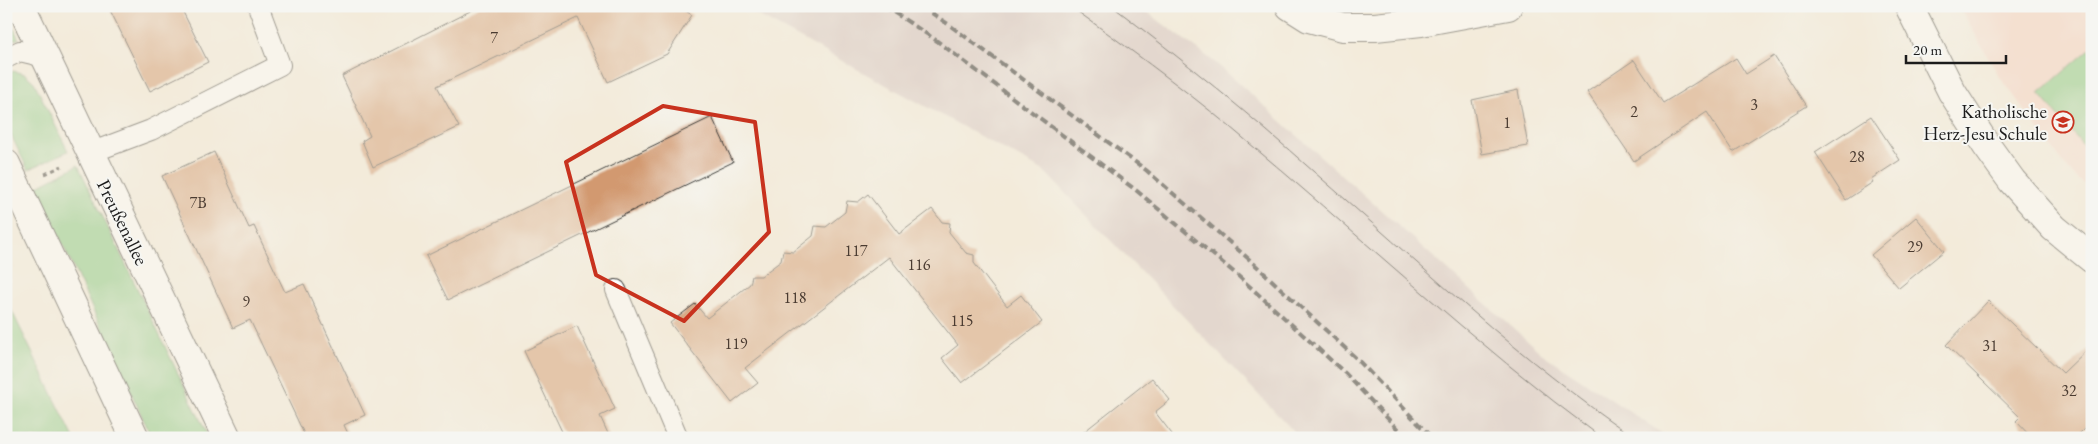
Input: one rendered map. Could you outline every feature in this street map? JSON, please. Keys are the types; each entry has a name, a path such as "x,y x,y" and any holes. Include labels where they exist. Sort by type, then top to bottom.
{"street":[{"name":"Preußenallee","path":"21,6 228,438"},
{"path":"1290,6 1309,18 1343,27 1367,27 1422,22 1508,6"},
{"path":"1909,6 1952,92 2012,181 2054,228 2092,258"},
{"path":"12,176 136,438"}],"lane":[{"path":"90,153 151,130 280,65 258,6"},
{"path":"6,58 20,51 45,58"},
{"path":"616,290 678,438"}],"path":[{"path":"12,176 90,153"}],"highlighted area":[{"path":"663,106 755,122 769,232 684,321 596,275 566,162"}],"shaded area":[{"path":"741,6 1139,6 1216,63 1541,353 1669,438 1300,438 1044,171"},
{"name":"Katholische Herz-Jesu Schule","path":"1959,6 2092,6 2092,191 2069,171 1998,74"}],"green space":[{"path":"6,13 19,39 6,41"},
{"path":"2090,49 2092,51 2092,156 2039,93"},
{"path":"13,71 25,74 34,82 68,151 28,170 6,125 6,75"},
{"path":"78,165 209,438 152,438 36,187"},
{"path":"6,299 74,438 6,438"}],"building":[{"path":"108,6 180,6 208,62 150,91"},
{"path":"480,6 678,6 692,15 667,54 608,82 578,18 437,86 459,127 373,167 362,141 370,136 342,76"},
{"path":"1774,56 1806,106 1733,152 1707,112 1634,161 1587,92 1634,60 1663,103 1736,58 1746,74"},
{"path":"1518,90 1528,146 1482,154 1472,100"},
{"path":"1871,116 1900,160 1871,179 1873,182 1846,200 1815,152"},
{"path":"712,117 733,162 448,300 426,256"},
{"path":"214,152 249,228 254,226 285,292 304,284 365,415 344,425 350,438 306,438 250,320 233,328 162,176"},
{"path":"868,194 899,234 932,209 942,222 950,223 949,232 966,253 974,255 974,263 1007,306 1021,295 1042,322 962,383 942,358 958,345 889,257 745,368 758,383 732,403 670,323 695,304 707,318 750,284 752,276 761,276 781,261 783,251 793,252 813,236 815,226 826,227 845,212 847,201 858,202"},
{"path":"1916,217 1944,251 1899,288 1871,255"},
{"path":"1988,301 2063,373 2092,345 2092,421 2075,438 2032,438 2016,421 2020,417 1946,345"},
{"path":"577,326 615,409 600,416 610,438 565,438 524,351"},
{"path":"1152,378 1170,400 1155,412 1175,438 1076,438"}],"tram line":[{"path":"1070,6 1210,111 1460,325 1602,438"},
{"path":"1112,6 1190,67 1290,150 1511,344 1592,408 1635,438"}],"railway":[{"path":"884,6 933,38 1137,191 1236,274 1346,374 1406,438"},
{"path":"921,6 1146,170 1250,260 1358,360 1432,438"}],"place":[{"name":"Katholische Herz-Jesu Schule","path":"2063,122"}]}
